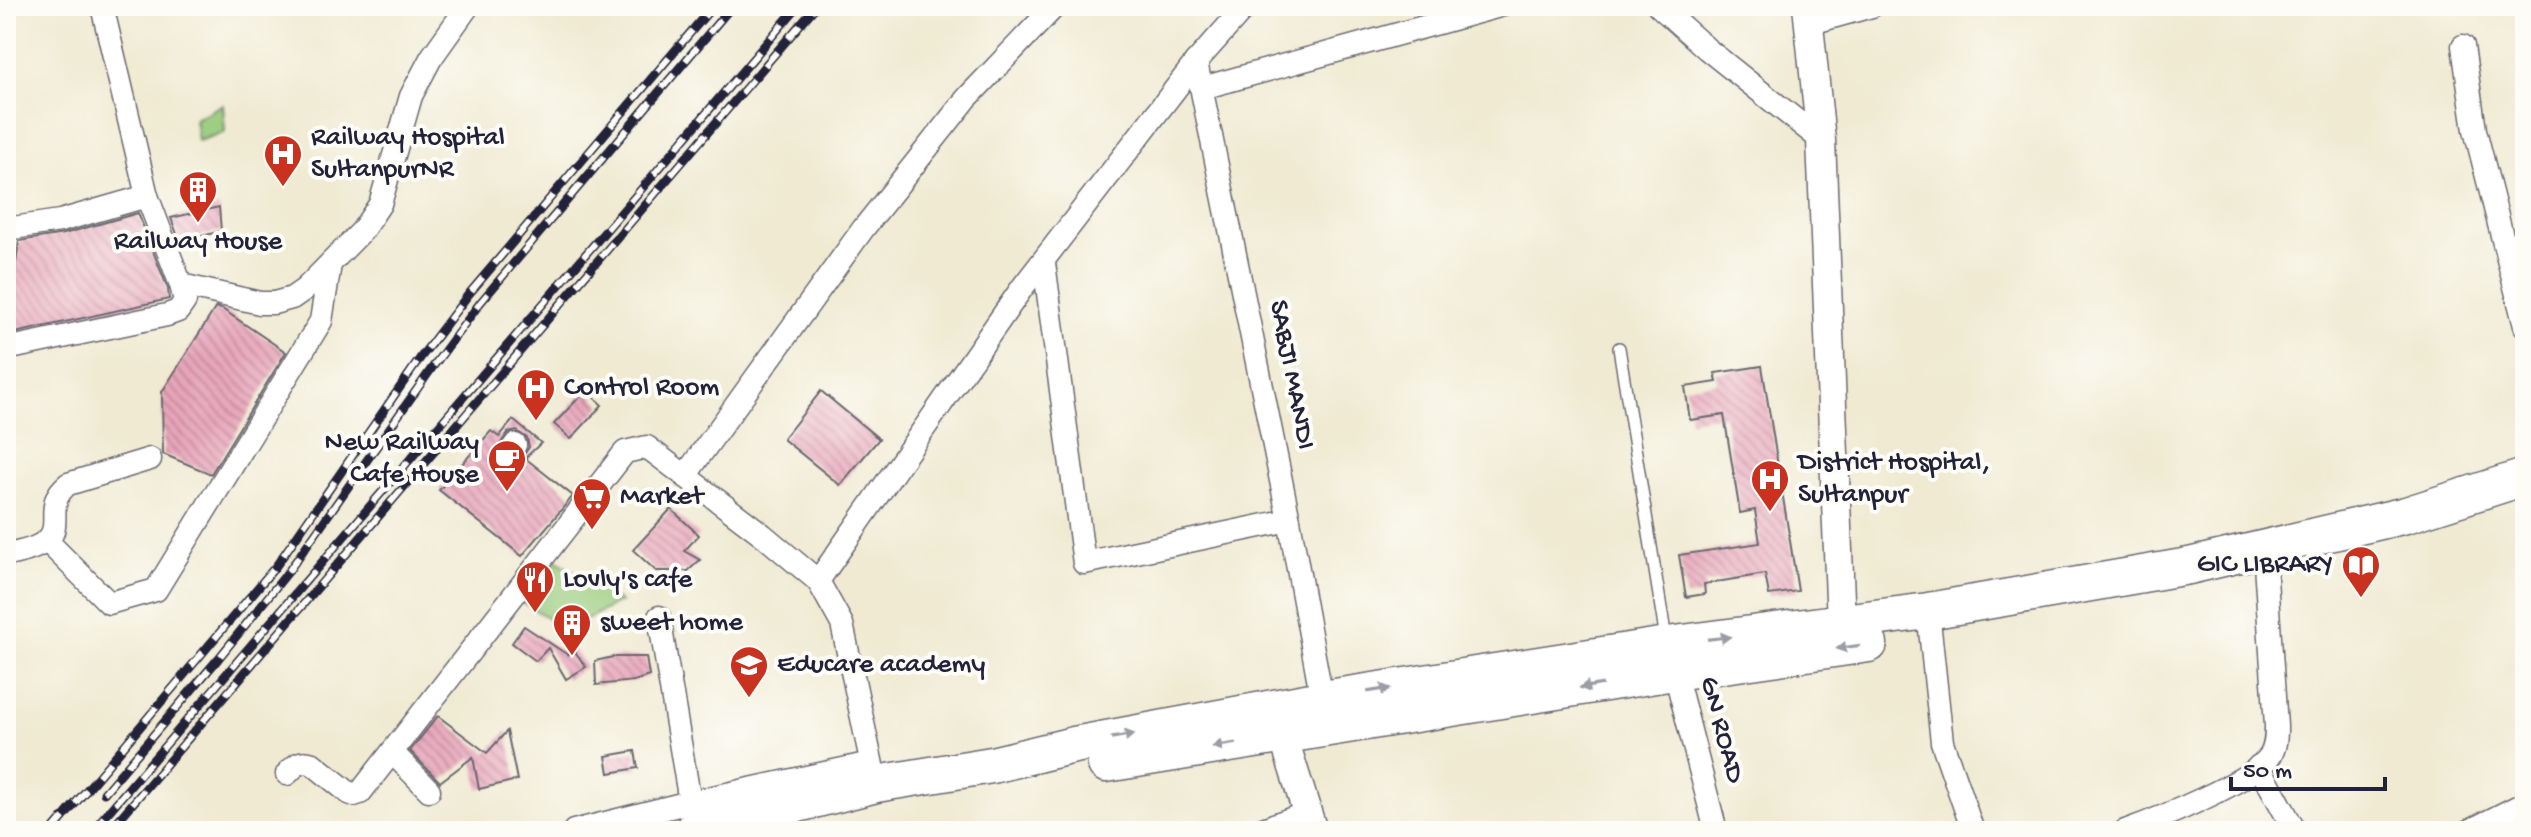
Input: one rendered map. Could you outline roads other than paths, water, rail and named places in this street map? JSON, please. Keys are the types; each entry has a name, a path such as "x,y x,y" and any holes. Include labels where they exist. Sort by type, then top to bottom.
{"main road":[{"path":"2265,561 2525,477"},
{"path":"1279,722 1322,699 1671,658 1929,623 2189,566 2265,561 2405,536 2525,499"},
{"path":"691,816 869,778 992,765 1074,745 1279,722 1671,658 1841,623 1929,623"}],"street":[{"path":"6,349 178,311 185,301 147,196 102,6"},
{"path":"685,476 863,229 958,110 1055,6"},
{"path":"818,581 1022,288 1196,62 1246,6"},
{"path":"1202,88 1500,6"},
{"path":"1659,6 1707,49 1821,140"},
{"path":"1841,623 1821,140 1808,15 1872,6"},
{"path":"181,285 260,303 274,303 292,298 330,264 362,231 380,204 411,96 431,58 464,8"},
{"path":"2463,46 2475,130 2525,326"},
{"name":"SABJI MANDI","path":"1196,62 1322,699"},
{"path":"6,229 60,221 147,196"},
{"path":"1044,263 1084,563 1289,520"},
{"path":"48,542 109,603 156,590 321,321 330,264"},
{"path":"287,774 299,762 305,761 354,795 360,793 625,452 647,447 818,581 842,624 872,796 741,831"},
{"path":"6,555 30,551 48,542 53,533 58,493 68,484 150,459"},
{"path":"2125,831 2246,776 2270,757 2276,739 2265,561"},
{"path":"574,831 691,816 659,617"},
{"path":"1929,623 1942,742 1973,831"},
{"name":"GN ROAD","path":"1671,658 1716,831"},
{"path":"1257,831 1310,822 1279,722"},
{"path":"392,752 429,790"},
{"path":"2259,766 2295,831"},
{"path":"2469,831 2525,803"}],"lane":[{"path":"1619,348 1671,658"}],"railway":[{"path":"52,831 276,566 421,357 468,295 713,6"},
{"path":"104,793 288,572 480,303 732,6"},
{"path":"92,831 798,6"},
{"path":"109,831 816,6"}],"place":[{"name":"Railway Hospital SultanpurNR","path":"283,188"},
{"name":"Railway House","path":"198,224"},
{"name":"Control Room","path":"536,422"},
{"name":"New Railway Cafe House","path":"507,493"},
{"name":"District Hospital, Sultanpur","path":"1770,513"},
{"name":"Market","path":"592,531"},
{"name":"GIC LIBRARY","path":"2361,599"},
{"name":"Lovly's cafe","path":"535,614"},
{"name":"sweet home","path":"572,657"},
{"name":"Educare academy","path":"749,699"}]}
